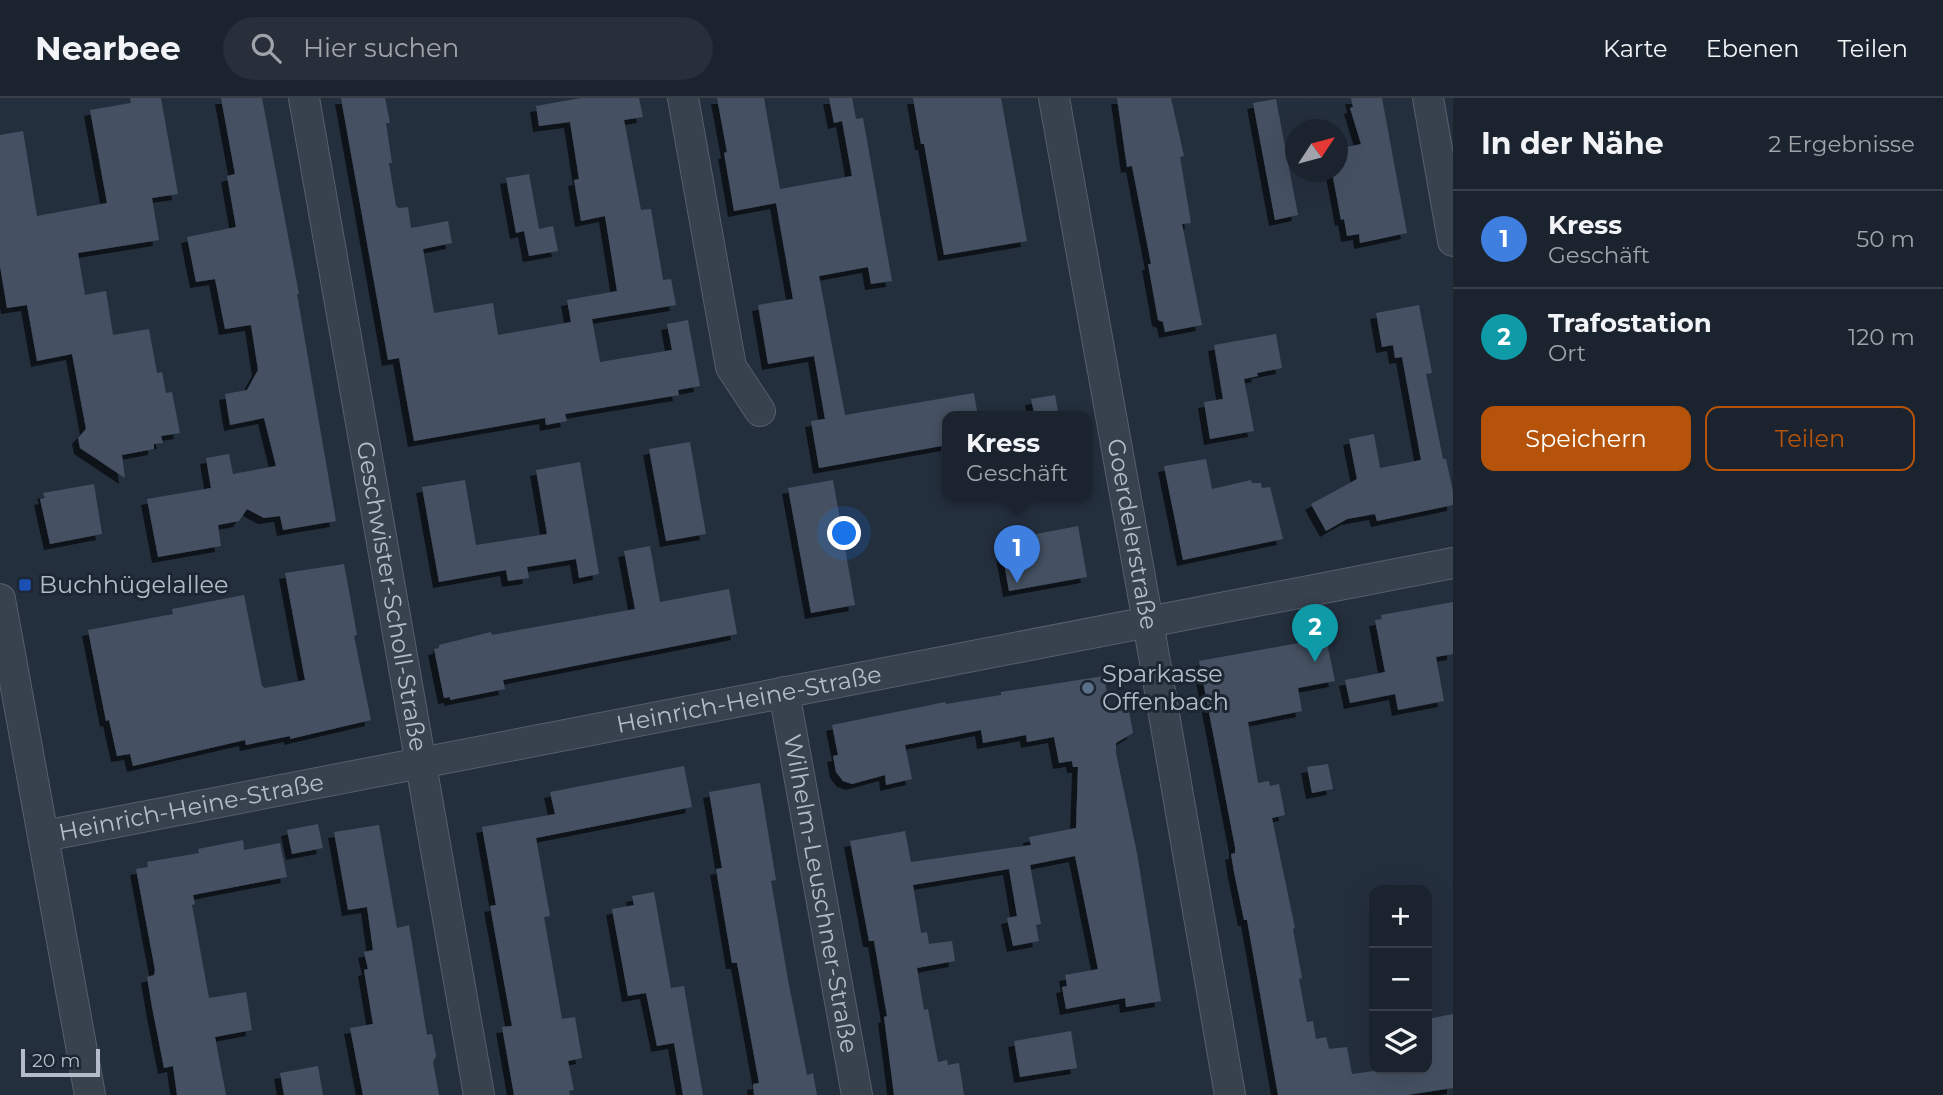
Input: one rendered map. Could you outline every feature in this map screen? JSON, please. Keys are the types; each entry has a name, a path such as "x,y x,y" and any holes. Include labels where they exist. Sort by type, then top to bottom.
{"street":[{"name":"Geschwister-Scholl-Straße","path":"304,98 479,1095"},
{"path":"683,98 731,367 760,411"},
{"name":"Goerdelerstraße","path":"1055,98 1230,1095"},
{"path":"1428,98 1453,241"},
{"name":"Heinrich-Heine-Straße","path":"44,836 1453,563"},
{"path":"0,599 90,1095"},
{"name":"Wilhelm-Leuschner-Straße","path":"784,692 857,1095"}],"building":[{"path":"130,98 161,98 178,194 152,198 159,240 78,253 85,295 106,291 113,335 149,329 157,373 162,372 166,393 172,392 180,433 161,436 163,443 154,444 154,449 122,455 125,478 80,448 78,438 86,429 72,354 37,361 27,305 7,308 0,266 0,135 23,131 37,216 107,203 90,110 131,103"},
{"path":"221,98 262,98 299,294 336,521 283,530 280,516 264,518 247,509 239,521 218,525 221,546 158,557 147,499 211,488 206,458 229,454 233,474 276,466 264,418 230,425 225,394 247,390 258,370 251,325 225,329 215,279 196,282 187,237 236,227 227,176 235,174"},
{"path":"341,98 385,98 390,123 386,123 392,163 389,163 396,206 408,207 411,228 448,221 452,243 423,249 434,313 493,303 498,335 571,322 567,300 617,291 605,216 581,221 574,180 579,179 570,122 539,126 536,106 581,98 639,98 643,117 624,120 641,210 651,209 663,280 671,279 676,305 592,319 600,362 672,350 667,324 688,320 700,386 678,390 679,395 565,414 567,421 546,425 545,418 414,441 399,358 388,360"},
{"path":"717,98 764,98 780,189 852,176 842,121 834,123 829,98 852,98 856,119 863,118 892,281 871,284 868,267 819,276 845,415 974,393 977,411 942,411 942,446 819,468 811,421 825,419 814,356 768,364 758,305 793,299 776,203 734,211 724,153 727,152"},
{"path":"913,98 1001,98 1027,241 944,255"},
{"path":"1117,98 1171,98 1184,156 1180,157 1191,223 1182,224 1202,325 1165,332 1163,322 1158,320 1148,264 1151,264 1132,166 1127,167"},
{"path":"1351,98 1382,98 1407,233 1360,243 1359,234 1347,236 1334,182 1348,182 1348,147 1361,144 1350,108 1353,107"},
{"path":"1276,99 1285,146 1285,182 1292,182 1298,215 1275,220 1253,103"},
{"path":"529,174 539,229 553,226 558,251 529,256 524,231 516,233 506,178"},
{"path":"1419,305 1432,373 1426,374 1443,459 1446,459 1453,492 1453,505 1377,521 1375,514 1347,519 1326,531 1311,504 1357,479 1349,439 1374,434 1380,468 1421,460 1402,357 1395,358 1393,345 1382,347 1376,313"},
{"path":"1276,334 1282,368 1257,373 1258,376 1244,379 1254,431 1210,439 1204,402 1223,399 1214,345"},
{"path":"1055,395 1058,411 1034,411 1031,399"},
{"path":"690,442 706,534 666,541 649,449"},
{"path":"1206,459 1212,489 1251,480 1252,483 1261,483 1262,488 1270,487 1283,539 1183,560 1164,466"},
{"path":"580,462 599,574 579,578 576,559 527,567 529,578 508,581 506,570 439,582 422,487 465,480 476,545 547,534 536,470"},
{"path":"833,480 855,605 811,613 788,488"},
{"path":"94,484 102,534 50,544 40,499 45,498 43,493"},
{"path":"1078,526 1087,577 1009,591 1000,541"},
{"path":"650,546 660,602 729,589 737,634 503,680 505,689 450,700 450,697 444,698 434,649 439,648 439,645 491,632 492,635 635,609 624,551"},
{"path":"344,564 357,635 354,636 371,720 290,739 290,736 246,745 245,740 133,766 130,754 117,756 109,720 106,721 88,630 173,614 172,609 244,595 262,686 265,688 305,680 285,573"},
{"path":"1453,602 1453,654 1436,657 1444,701 1398,710 1395,694 1350,703 1345,680 1385,672 1375,620 1382,619 1381,615"},
{"path":"1326,638 1335,681 1298,688 1302,711 1248,722 1258,783 1269,781 1270,786 1279,784 1285,815 1272,818 1295,928 1293,929 1302,978 1299,979 1307,1022 1313,1021 1316,1039 1326,1037 1329,1049 1347,1047 1352,1074 1369,1072 1369,1074 1432,1074 1432,1018 1453,1014 1453,1088 1407,1095 1278,1095 1247,920 1244,920 1234,872 1231,854 1235,853 1235,847 1199,661"},
{"path":"1104,676 1110,710 1129,711 1133,733 1116,743 1116,753 1137,853 1161,1001 1126,1007 1125,998 1066,1009 1062,987 1067,986 1065,975 1098,969 1075,856 1030,865 1041,924 1036,925 1039,941 1013,946 1007,918 1017,916 1009,869 913,885 921,933 927,932 929,944 952,941 955,961 917,968 924,1010 928,1009 938,1062 947,1060 948,1065 959,1063 964,1095 894,1095 884,1017 887,1016 874,941 869,941 850,841 905,831 911,862 1031,845 1029,837 1076,828 1078,767 1073,767 1072,761 1059,763 1054,737 1027,742 1026,735 983,743 981,730 905,745 912,779 886,785 885,775 852,784 843,781 836,772 833,756 838,755 832,725 945,702 946,704 1001,695 1001,692"},
{"path":"1328,764 1333,789 1312,793 1307,767"},
{"path":"684,766 692,807 536,838 550,916 544,917 562,1019 575,1017 582,1058 568,1061 574,1090 569,1091 570,1095 514,1095 502,1027 512,1026 490,906 496,905 482,827 555,814 550,792"},
{"path":"760,783 776,880 771,881 788,980 807,1075 813,1073 817,1095 754,1095 753,1084 759,1083 737,963 732,963 716,869 722,868 709,792"},
{"path":"318,824 323,848 292,854 287,830"},
{"path":"379,825 397,928 409,925 427,1035 432,1034 436,1056 433,1062 439,1095 363,1095 350,1028 373,1024 364,970 368,969 364,952 373,950 367,907 348,910 334,832"},
{"path":"243,840 244,850 280,843 287,877 193,895 195,904 192,905 209,998 246,992 252,1030 215,1037 226,1095 177,1095 173,1066 164,1068 152,1007 147,977 154,975 155,970 136,869 148,867 147,862 199,853 198,849"},
{"path":"654,892 671,988 684,986 703,1095 683,1095 674,1043 657,1046 646,993 628,996 612,909 634,905 632,896"},
{"path":"1071,1031 1077,1068 1020,1077 1014,1041"},
{"path":"318,1066 323,1095 284,1095 280,1073"}],"place":[{"name":"Kress","path":"1017,583"},
{"name":"Buchhügelallee","path":"25,585"},
{"name":"Trafostation","path":"1315,662"},
{"name":"Sparkasse Offenbach","path":"1088,688"}]}
